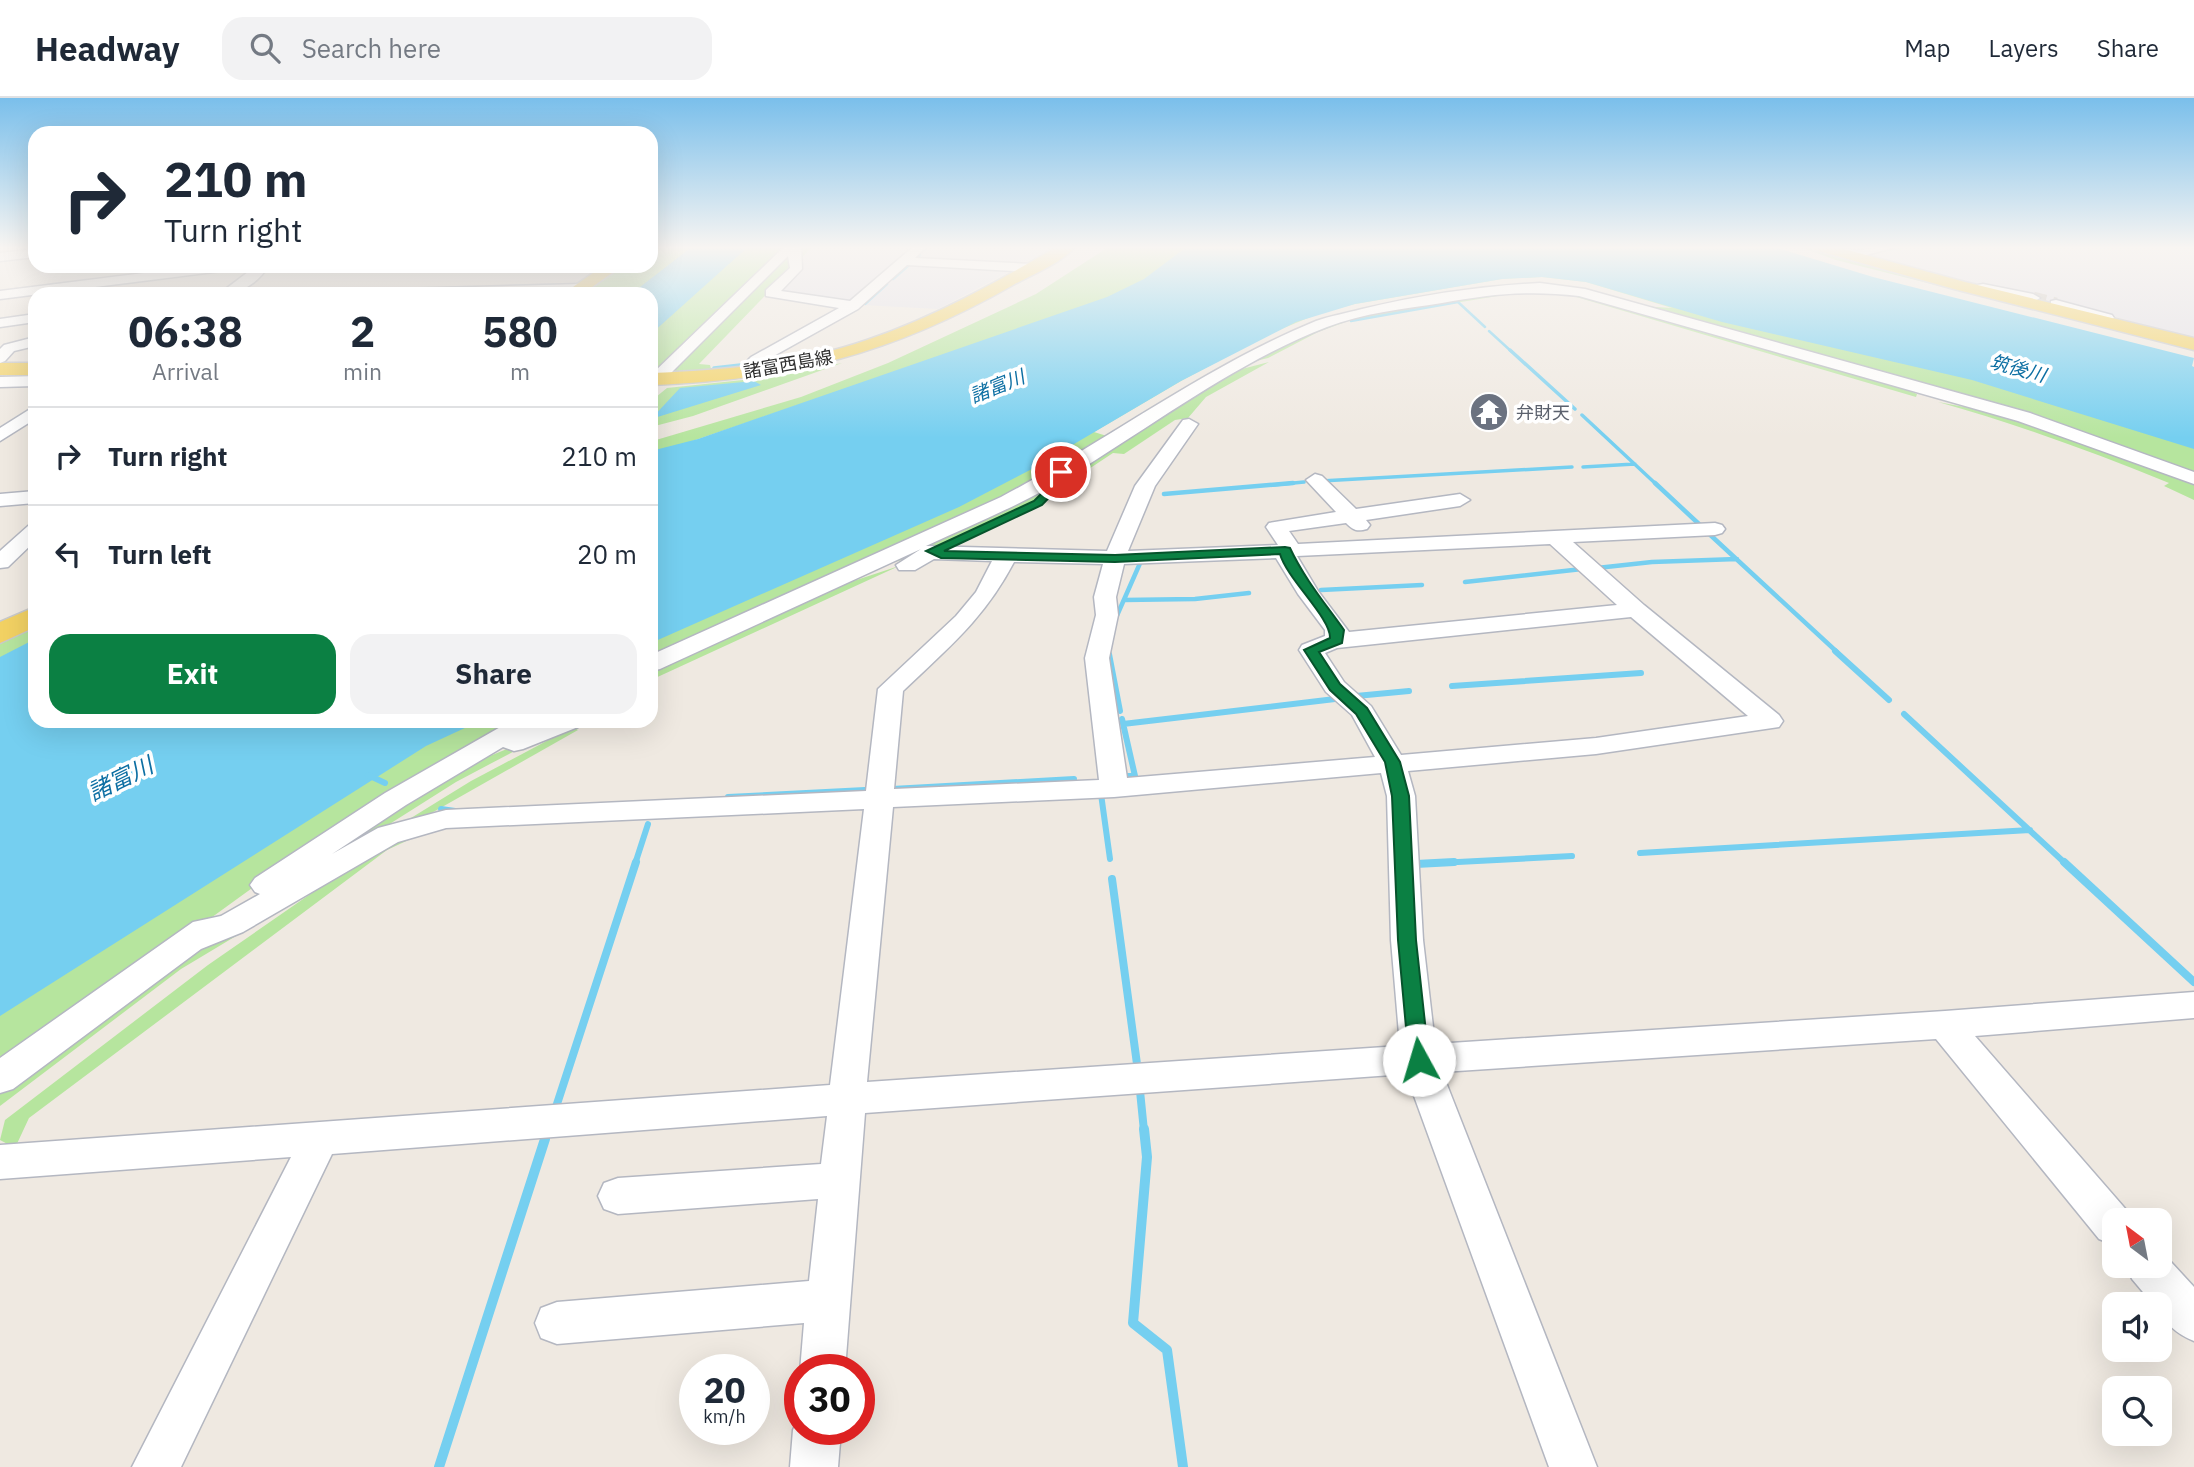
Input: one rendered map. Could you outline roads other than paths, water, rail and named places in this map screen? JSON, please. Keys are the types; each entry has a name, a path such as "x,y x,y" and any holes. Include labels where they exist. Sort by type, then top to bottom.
{"main road":[{"name":"諸富西島線","path":"658,379 752,372 844,354 921,324 949,310"},
{"path":"2059,310 2194,342"},
{"path":"0,369 28,369"},
{"path":"0,634 28,619"}],"street":[{"path":"658,375 726,310"},
{"path":"756,360 846,310"},
{"path":"658,661 1008,501 1061,472 1190,392 1288,338 1324,323 1381,310"},
{"path":"1645,310 1960,397 2056,427 2194,478"},
{"path":"2077,310 2194,342"},
{"path":"0,323 28,319"},
{"path":"3,352 28,343"},
{"path":"0,382 28,382"},
{"path":"0,436 28,416"},
{"path":"1114,788 1097,659 1107,615 1105,597 1115,558 1145,486 1189,424"},
{"path":"658,680 1038,503 1063,477 1061,472"},
{"path":"1315,480 1381,544"},
{"path":"0,500 28,497"},
{"path":"1337,640 1337,630 1288,561 1289,550 1276,527 1455,501 1479,540"},
{"path":"819,587 844,582 932,551 941,554 1115,558 1715,529"},
{"path":"0,562 28,536"},
{"path":"191,940 232,924 360,849 418,824 446,819 1114,788 1596,746 1770,721 1636,610 1555,537"},
{"path":"824,1354 847,1101 891,689 964,621 986,594 1006,556"},
{"path":"1573,1467 1419,1060 1407,940 1401,796 1392,762 1362,711 1335,687 1311,650 1337,640 1636,610"},
{"path":"0,625 28,617"},
{"path":"0,1078 302,859 452,764 518,728"},
{"path":"452,764 467,763 552,728"},
{"path":"0,1162 1156,1076 1945,1026 2194,1005"},
{"path":"1945,1026 2102,1212"},
{"path":"156,1467 320,1138"},
{"path":"618,1196 840,1180"},
{"path":"2158,1278 2194,1321"},
{"path":"557,1323 829,1300"},
{"path":"814,1467 816,1445"}],"water":[{"path":"658,310 678,310 658,328"},
{"name":"諸富川","path":"1070,310 1336,310 1296,322 1181,381 1030,470 959,507 658,640 658,449 698,439"},
{"name":"筑後川","path":"1681,310 2003,310 2194,358 2194,449 1972,380 1722,322"},
{"path":"754,381 761,385 658,417 658,412 680,388"},
{"name":"諸富川","path":"28,643 28,728 465,728 426,746 0,1016 0,657"}],"waterway":[{"path":"1351,321 1414,310"},
{"path":"1467,310 1485,327"},
{"path":"1489,331 1512,352"},
{"path":"1510,350 1575,409"},
{"path":"714,368 758,363 763,360"},
{"path":"1582,415 1635,464"},
{"path":"1583,467 1635,464"},
{"path":"1635,464 1657,485"},
{"path":"1321,481 1572,467"},
{"path":"1273,485 1304,482"},
{"path":"1164,494 1293,483"},
{"path":"1655,483 1700,525"},
{"path":"1706,531 1736,559"},
{"path":"1597,568 1652,562 1736,559"},
{"path":"1736,559 1837,652"},
{"path":"1115,620 1141,561"},
{"path":"1465,582 1582,569"},
{"path":"1321,590 1422,585"},
{"path":"1124,600 1195,599 1249,593"},
{"path":"1835,651 1889,700"},
{"path":"1109,654 1120,711"},
{"path":"1452,686 1641,673"},
{"path":"1356,696 1409,691"},
{"path":"1123,724 1335,699"},
{"path":"1904,714 2029,830"},
{"path":"1122,719 1123,724"},
{"path":"1123,724 1135,776 1124,776"},
{"path":"368,775 385,783"},
{"path":"892,789 1074,779"},
{"path":"728,797 865,790"},
{"path":"1101,794 1110,859"},
{"path":"441,809 455,811"},
{"path":"635,864 648,824"},
{"path":"1640,853 2029,830"},
{"path":"2029,830 2066,864"},
{"path":"1419,864 1572,856"},
{"path":"556,1107 636,862"},
{"path":"1416,864 1454,862"},
{"path":"2064,862 2194,982"},
{"path":"1112,879 1137,1064"},
{"path":"1140,1091 1144,1131"},
{"path":"1144,1129 1147,1157 1133,1323 1167,1350 1183,1467"},
{"path":"439,1467 545,1139"}],"place":[{"name":"弁財天","path":"1489,412"}]}
